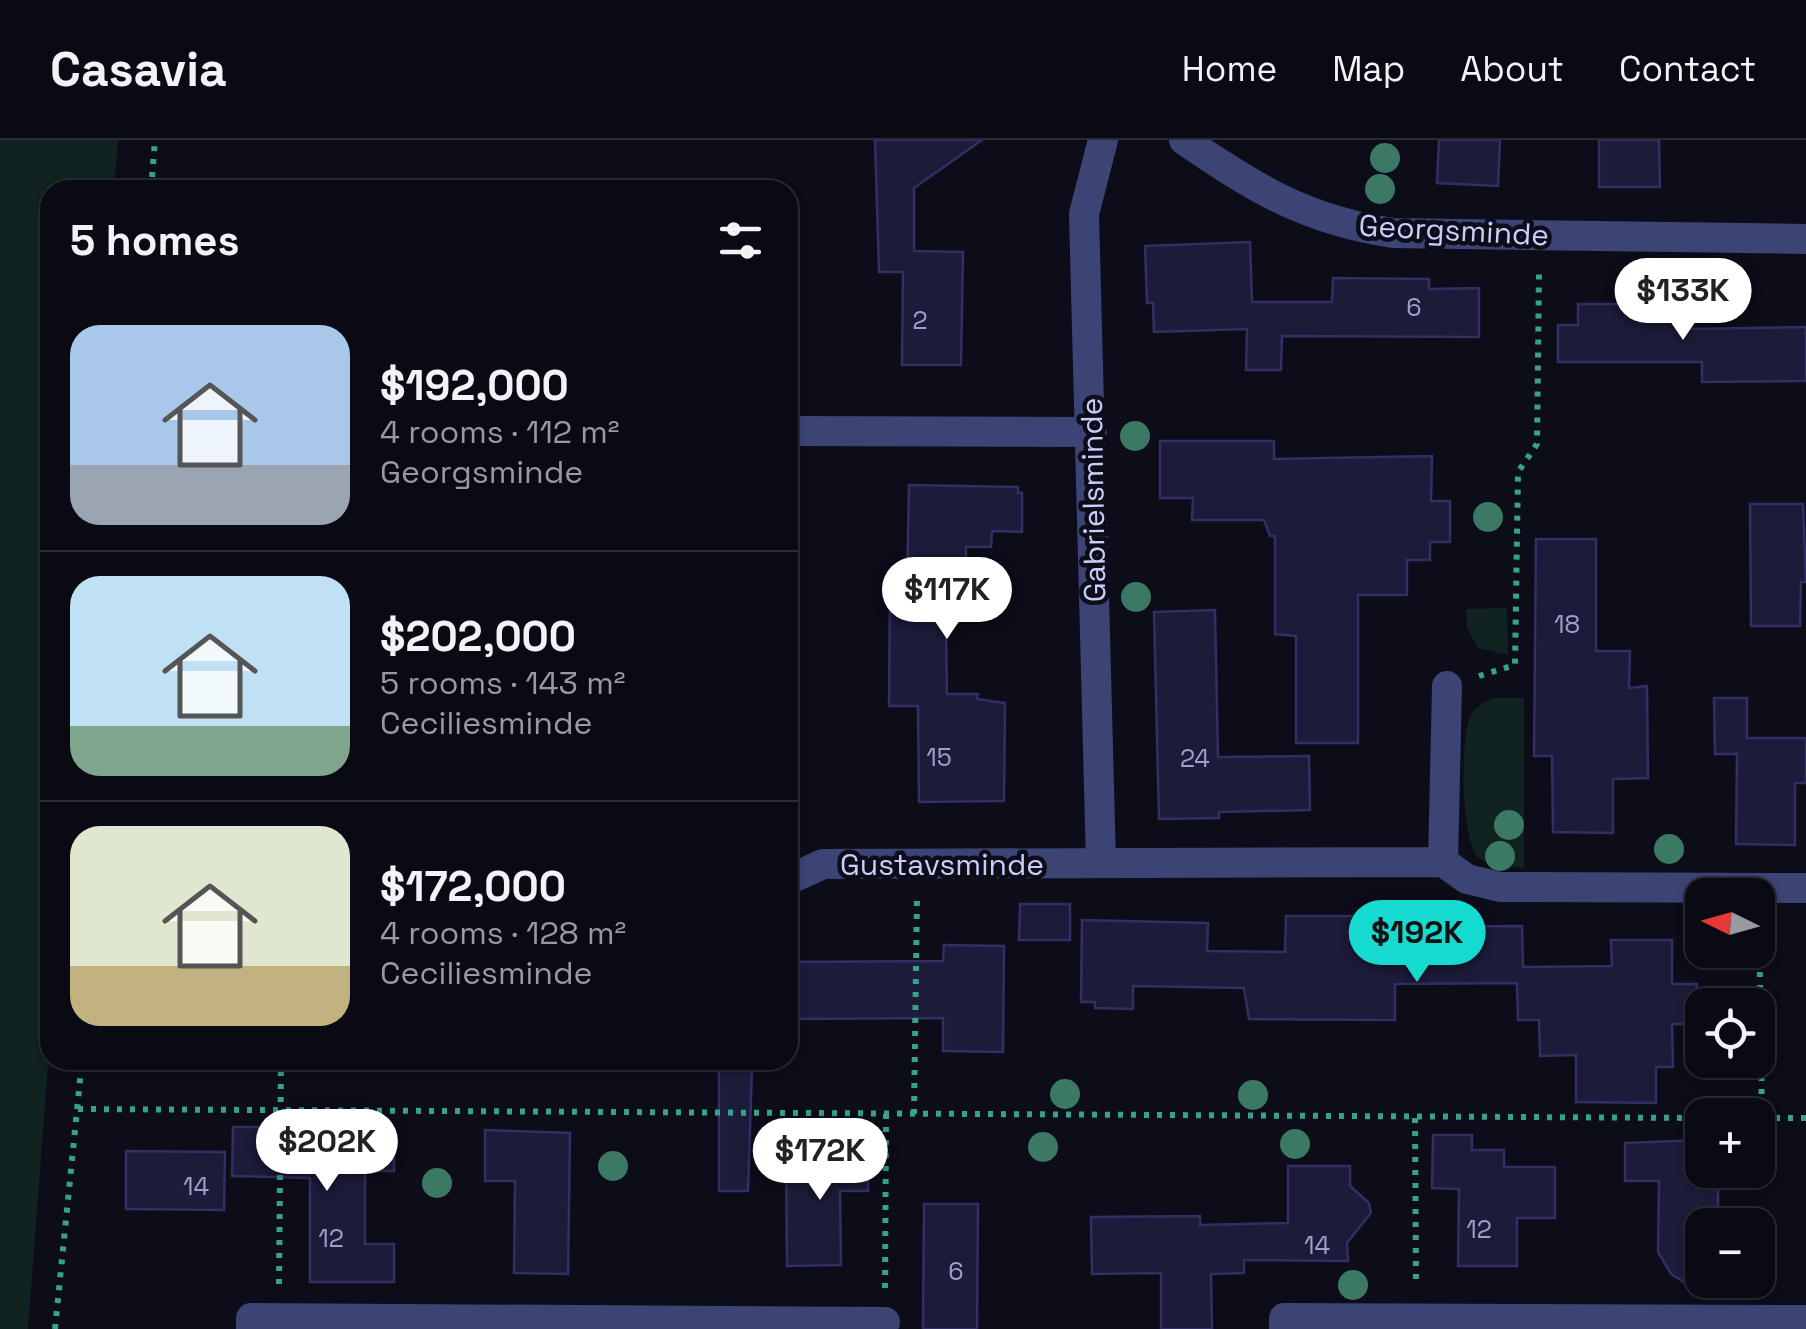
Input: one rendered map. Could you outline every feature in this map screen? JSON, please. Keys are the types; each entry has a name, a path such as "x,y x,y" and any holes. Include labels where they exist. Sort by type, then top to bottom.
{"street":[{"name":"Gabrielsminde","path":"1101,863 1084,214 1102,140"},
{"name":"Georgsminde","path":"1184,140 1266,196 1351,227 1393,233 1806,239"},
{"path":"798,431 1092,432"},
{"path":"1443,862 1447,686"},
{"path":"1101,863 1443,862 1468,878 1500,888 1685,889"},
{"name":"Gustavsminde","path":"798,875 823,864 1101,863"},
{"path":"1775,889 1806,888"},
{"path":"1284,1329 1284,1318 1806,1320"},
{"path":"265,1324 885,1322"}],"path":[{"path":"152,180 155,140"},
{"path":"1447,686 1515,665 1518,472 1537,444 1539,236"},
{"path":"914,1114 917,864"},
{"path":"1759,968 1760,1098"},
{"path":"55,1329 81,1070"},
{"path":"265,1324 280,1070"},
{"path":"78,1109 1685,1118"},
{"path":"885,1322 886,1114"},
{"path":"1415,1118 1416,1317"},
{"path":"1775,1118 1806,1118"}],"green space":[{"path":"0,140 118,140 115,180 40,180 40,1070 48,1070 28,1329 0,1329"},
{"path":"1507,608 1508,655 1478,648 1467,628 1466,609"},
{"path":"1495,698 1524,698 1524,868 1494,864 1478,857 1468,832 1464,789 1467,728 1475,710"}],"building":[{"path":"875,140 982,140 914,188 914,251 963,252 961,365 902,365 903,272 879,272"},
{"path":"1439,140 1500,140 1498,186 1437,183"},
{"path":"1599,140 1659,140 1660,187 1599,187"},
{"path":"1250,242 1252,302 1332,302 1333,278 1429,279 1429,289 1479,288 1479,337 1282,336 1281,370 1246,370 1247,329 1154,332 1153,303 1147,303 1145,246"},
{"path":"1578,304 1685,304 1685,329 1806,327 1806,381 1702,382 1702,362 1558,362 1558,325 1578,325"},
{"path":"1160,441 1274,441 1274,459 1432,456 1431,501 1450,501 1450,542 1430,542 1430,560 1407,560 1407,595 1358,595 1358,743 1296,743 1296,636 1275,634 1275,536 1270,536 1264,520 1192,520 1193,498 1160,498"},
{"path":"909,485 1018,487 1018,493 1022,493 1022,532 992,531 991,547 966,547 966,568 945,568 947,694 978,694 977,699 1005,703 1004,801 919,802 918,706 889,706 890,586 907,586"},
{"path":"1750,504 1803,504 1806,582 1801,582 1800,626 1751,626"},
{"path":"1536,539 1596,539 1596,651 1630,651 1629,688 1647,686 1648,778 1613,779 1613,833 1553,832 1552,756 1534,756"},
{"path":"1215,610 1218,757 1309,756 1310,810 1219,812 1219,818 1159,819 1154,612"},
{"path":"1714,698 1747,698 1747,738 1806,738 1806,783 1795,783 1795,845 1736,844 1737,754 1715,754"},
{"path":"1020,904 1070,904 1070,940 1019,940"},
{"path":"1286,916 1396,916 1396,927 1522,926 1523,967 1612,966 1611,940 1672,940 1672,984 1697,984 1697,988 1685,988 1685,1024 1672,1024 1673,1067 1656,1067 1656,1103 1576,1102 1576,1055 1540,1056 1539,1020 1518,1020 1517,983 1395,984 1395,1020 1249,1019 1244,988 1133,986 1133,1009 1095,1008 1095,1002 1081,1002 1082,920 1208,923 1207,951 1285,952"},
{"path":"944,945 1004,946 1003,1052 943,1051 943,1018 798,1019 798,962 943,961"},
{"path":"719,1070 752,1070 748,1191 719,1191"},
{"path":"233,1127 266,1127 266,1133 394,1133 394,1171 365,1171 365,1244 394,1244 394,1282 310,1282 310,1178 232,1176"},
{"path":"485,1130 570,1133 568,1274 514,1273 515,1181 485,1181"},
{"path":"1433,1135 1472,1135 1472,1150 1504,1150 1504,1167 1555,1167 1555,1218 1517,1218 1517,1266 1458,1266 1459,1189 1432,1188"},
{"path":"1685,1141 1685,1188 1718,1188 1718,1208 1685,1208 1685,1283 1671,1274 1658,1252 1659,1181 1625,1181 1625,1143"},
{"path":"126,1151 225,1152 224,1210 126,1209"},
{"path":"868,1152 868,1191 840,1191 841,1265 787,1266 786,1153"},
{"path":"1288,1166 1350,1166 1350,1186 1369,1203 1371,1213 1347,1243 1348,1261 1244,1260 1244,1273 1211,1274 1212,1329 1161,1329 1161,1273 1092,1274 1091,1217 1200,1216 1200,1225 1288,1223"},
{"path":"924,1204 978,1204 977,1329 923,1329"}]}
